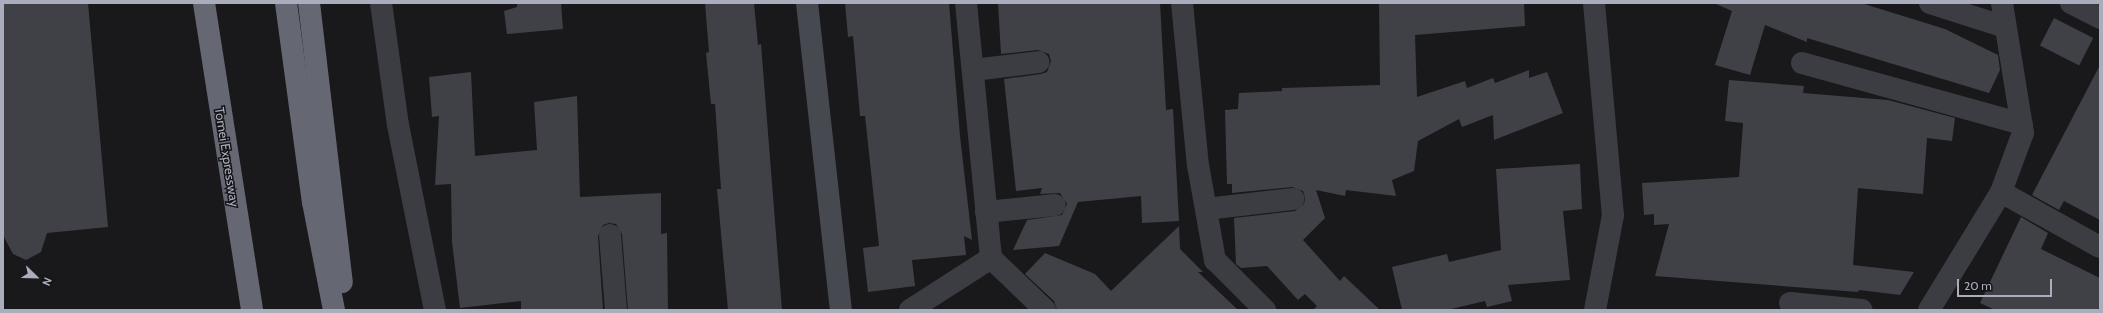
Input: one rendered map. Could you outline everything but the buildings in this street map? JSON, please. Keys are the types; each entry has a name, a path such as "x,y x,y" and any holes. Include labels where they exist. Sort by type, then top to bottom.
{"highway":[{"name":"Tomei Expressway","path":"204,3 252,310"},
{"path":"286,3 313,202 334,310"},
{"path":"309,3 345,310"}],"street":[{"path":"381,3 398,125 435,310"},
{"path":"807,3 841,310"},
{"path":"966,3 991,258 1046,310"},
{"path":"1182,3 1198,165 1215,260 1265,310"},
{"path":"1594,3 1613,215 1595,310"},
{"path":"1930,3 2005,27"},
{"path":"1930,310 2001,192 2023,133 2002,3"},
{"path":"2071,3 2100,18"},
{"path":"972,70 1039,62"},
{"path":"1802,63 2022,124"},
{"path":"2001,192 2100,247"},
{"path":"1206,210 1293,199"},
{"path":"986,212 1055,205"},
{"path":"610,235 616,310"},
{"path":"910,310 991,258"},
{"path":"1791,300 1862,310"}]}
